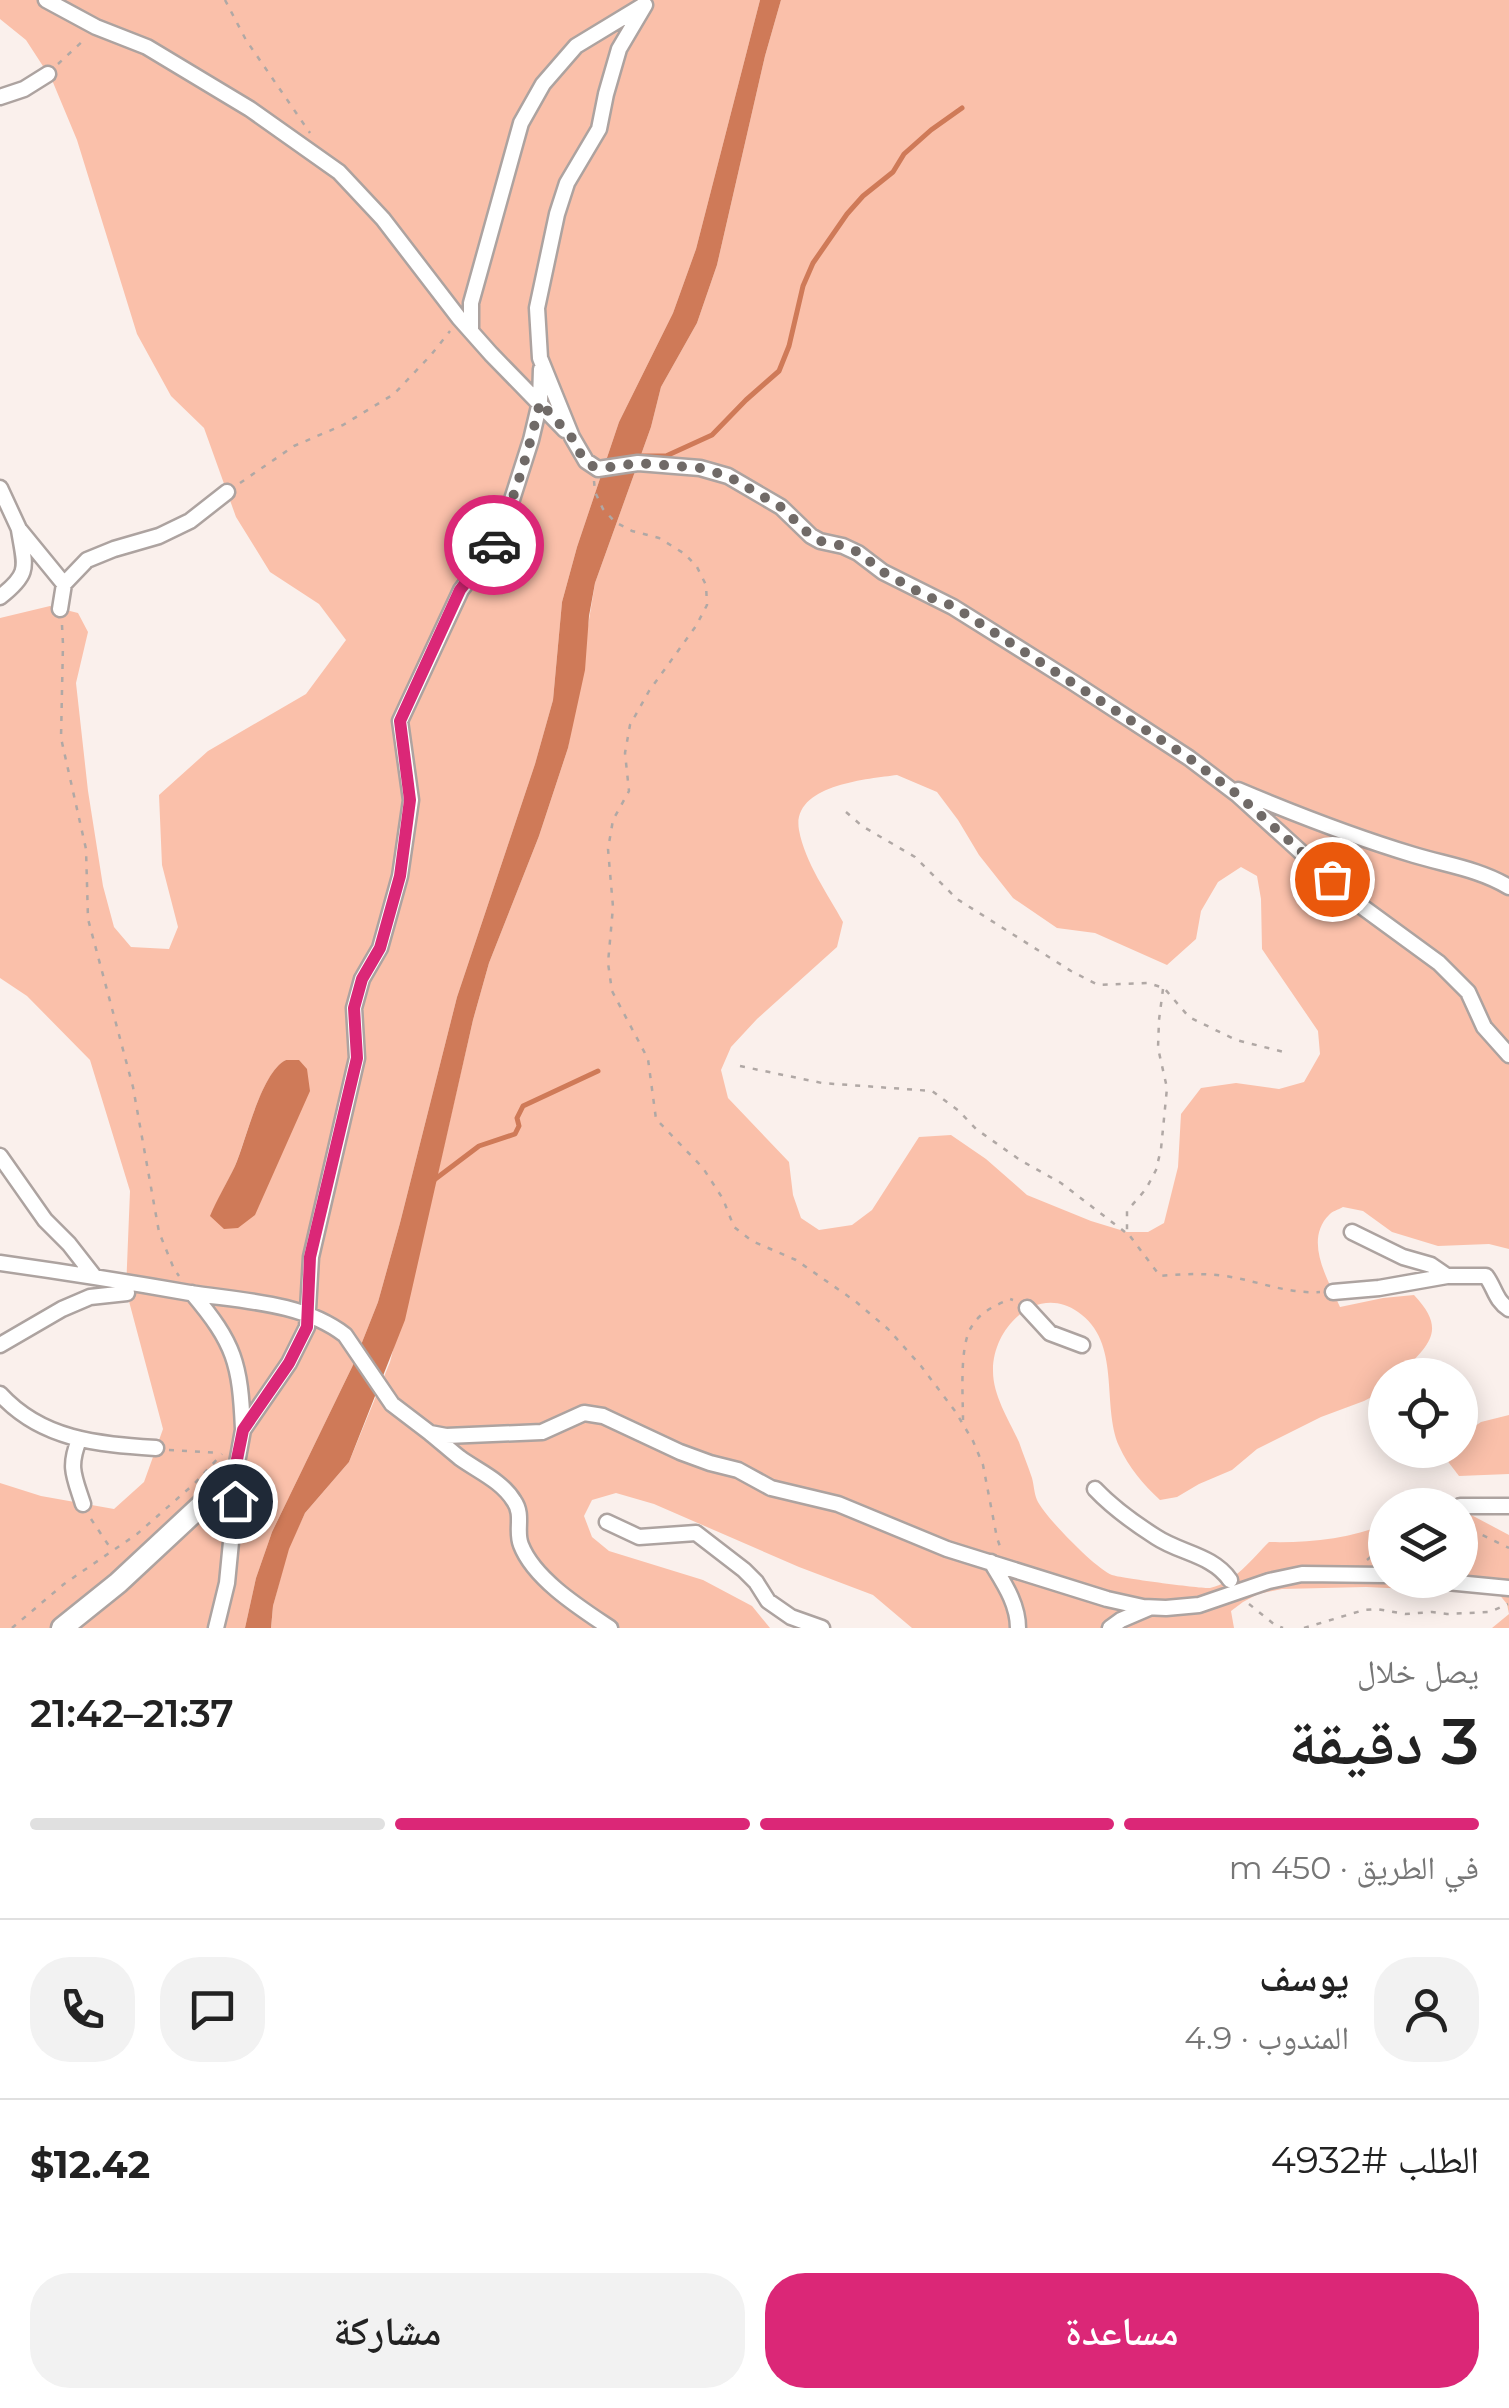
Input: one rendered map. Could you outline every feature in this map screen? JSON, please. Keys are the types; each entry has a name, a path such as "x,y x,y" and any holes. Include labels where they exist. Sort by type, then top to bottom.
{"main road":[{"path":"62,1628 118,1583 234,1474"}],"street":[{"path":"46,0 96,27 147,47 250,109 338,172 383,219 471,331 572,438"},
{"path":"471,331 471,302 521,123 542,84 576,46 648,2"},
{"path":"243,1430 289,1363 307,1327 310,1257 357,1058 354,1008 362,979 380,948 400,876 410,800 400,721 460,590 490,552 503,524 540,402 537,308 557,214 568,183 599,129 619,49 648,2"},
{"path":"0,97 24,89 48,74"},
{"path":"540,358 572,438 586,462 598,469 638,463 700,468 728,476 781,507 811,536 858,552 883,572 953,606 1138,724 1223,784 1357,903 1439,963 1468,992 1484,1027 1509,1056"},
{"path":"0,488 18,529 24,569 19,582 0,598"},
{"path":"60,609 64,584 87,560 159,536 190,521 227,492"},
{"path":"18,529 64,584"},
{"path":"1223,784 1416,856 1492,877 1509,888"},
{"path":"0,1156 45,1220 94,1276"},
{"path":"1352,1232 1448,1276"},
{"path":"0,1263 268,1304 334,1327 345,1335 392,1404 493,1479 515,1501 520,1516 518,1539 528,1562 610,1628"},
{"path":"1333,1292 1448,1276 1486,1276 1500,1303 1509,1309"},
{"path":"0,1345 90,1297 127,1293"},
{"path":"192,1293 215,1320 232,1350 239,1375 243,1430 234,1474 229,1567 216,1628"},
{"path":"1027,1308 1050,1333 1082,1345"},
{"path":"0,1394 26,1420 79,1440 156,1448"},
{"path":"430,1432 446,1436 542,1432 584,1413 604,1416 680,1452 738,1470 770,1488 838,1504 946,1549 1107,1599 1150,1608 1200,1605 1234,1586 1302,1574 1368,1574"},
{"path":"79,1440 72,1458 84,1504"},
{"path":"1095,1489 1116,1510 1158,1538 1214,1564 1234,1586"},
{"path":"1478,1505 1509,1506"},
{"path":"608,1522 639,1537 696,1533 744,1570 768,1601 792,1618 822,1628"},
{"path":"990,1561 1006,1587 1018,1617 1018,1628"},
{"path":"1478,1585 1509,1588"},
{"path":"1110,1628 1150,1608"}],"path":[{"path":"225,0 246,40 316,141"},
{"path":"48,74 96,27"},
{"path":"227,492 294,446 343,424 394,394 460,318"},
{"path":"598,469 594,483 603,509 616,522 659,538 685,554 698,567 706,585 707,605 696,626 649,690 630,725 624,752 629,791 613,820 608,849 613,907 608,962 612,991 648,1059 656,1118 703,1168 723,1199 734,1227 752,1241 796,1260 855,1301 888,1329 921,1366 963,1424 983,1465 997,1538 1008,1567"},
{"path":"60,609 61,738 86,849 88,918 134,1086 158,1232 174,1270 192,1293"},
{"path":"846,812 915,857 958,899 1071,971 1098,985 1148,983 1164,988 1190,1017 1236,1040 1284,1052"},
{"path":"1126,1232 1127,1210 1146,1190 1161,1149 1167,1088 1158,1048 1164,988"},
{"path":"740,1066 822,1082 932,1091 960,1111 976,1129 1060,1183 1126,1232 1160,1276 1225,1276 1298,1294 1333,1292"},
{"path":"963,1424 964,1348 972,1326 990,1308 1010,1299 1027,1308"},
{"path":"12,1628 64,1584 137,1534 194,1484 222,1453 156,1448"},
{"path":"84,1504 112,1551"},
{"path":"1478,1533 1509,1548"},
{"path":"1354,1574 1368,1558"},
{"path":"1234,1586 1253,1608 1283,1628"},
{"path":"1304,1628 1364,1610 1448,1614 1490,1612 1509,1604"}],"shaded area":[{"path":"0,0 760,0 696,249 673,313 619,422 577,547 562,602 553,700 457,997 378,1302 353,1365 272,1532 245,1628 0,1628 0,1483 41,1496 114,1509 144,1482 163,1429 126,1290 130,1191 90,1060 27,996 0,978 0,618 50,606 78,613 88,632 76,683 88,791 103,886 114,927 131,947 169,949 178,927 162,865 159,795 208,751 306,694 346,640 319,604 270,572 236,517 204,428 171,396 137,334 77,140 52,80 26,40 0,19","holes":["286,1060 299,1061 211,1216 269,1078"]},
{"path":"760,0 781,0 717,265 697,323 661,387 651,427 595,583 585,670 568,748 539,836 489,963 405,1320 349,1462 305,1513 289,1549 271,1628 245,1628 272,1532 353,1365 378,1302 457,997 553,700 562,602 577,547 619,422 673,313 696,249"},
{"path":"781,0 1509,0 1509,1249 1489,1244 1438,1246 1392,1232 1363,1211 1343,1207 1332,1212 1322,1225 1318,1249 1340,1307 1414,1295 1430,1319 1432,1329 1426,1346 1415,1358 1368,1358 1368,1399 1257,1449 1232,1470 1177,1497 1160,1500 1123,1454 1114,1429 1106,1357 1092,1325 1078,1312 1063,1304 1047,1303 1020,1314 1000,1340 993,1371 999,1399 1019,1442 1037,1500 1071,1541 1112,1575 1210,1588 1235,1575 1269,1542 1328,1539 1368,1529 1368,1587 1282,1589 1258,1594 1231,1611 1234,1628 912,1628 873,1595 654,1504 616,1493 592,1500 584,1516 592,1537 609,1551 703,1580 752,1606 770,1628 271,1628 288,1549 305,1513 349,1462 390,1362 489,963 539,836 568,748 595,583 651,427 661,387 697,323 717,265","holes":["897,775 937,792 979,855 1013,898 1057,928 1095,933 1167,965 1196,939 1201,911 1218,882 1241,867 1257,876 1262,949 1318,1031 1320,1054 1304,1082 1279,1089 1236,1083 1201,1088 1181,1114 1178,1167 1164,1223 1148,1232 1127,1232 1091,1221 1027,1195 951,1135 919,1137 872,1210 852,1225 819,1230 801,1218 793,1195 789,1162 728,1098 721,1070 731,1047 837,947 843,922 812,866 799,830 800,815 807,803 834,787"]},
{"path":"286,1060 299,1060 307,1069 310,1091 255,1215 238,1228 224,1229 210,1216 235,1166 262,1092"},
{"path":"1509,1415 1509,1474 1459,1476 1453,1468 1478,1468 1481,1422"},
{"path":"1478,1519 1509,1535 1509,1614 1498,1593 1478,1592"},
{"path":"1509,1614 1509,1628 1492,1628"}],"waterway":[{"path":"639,456 666,456 712,435 779,371 803,286 813,263 847,214 893,172 904,154 962,108"},
{"path":"434,1180 479,1146 515,1134 523,1106 598,1071"}],"way so far":[{"path":"494,545 509,510 540,402 572,438 586,462 598,469 638,463 700,468 728,476 781,507 811,536 858,552 883,572 953,606 1189,758 1238,795 1332,879"}],"route":[{"path":"235,1501 234,1474 243,1430 289,1363 307,1327 310,1257 357,1058 354,1008 362,979 380,948 400,876 410,800 400,721 460,590 494,545"}]}
